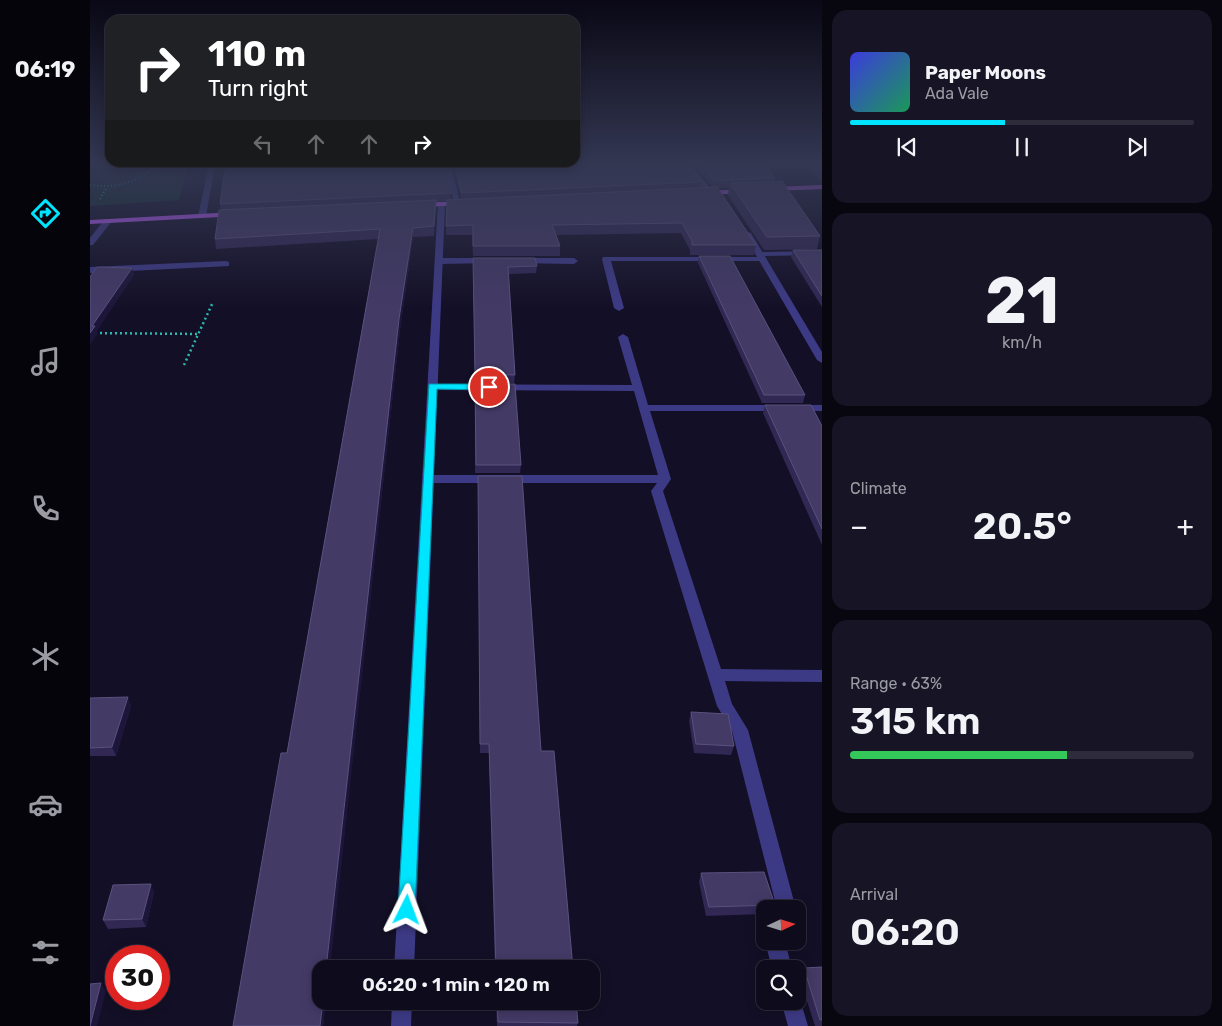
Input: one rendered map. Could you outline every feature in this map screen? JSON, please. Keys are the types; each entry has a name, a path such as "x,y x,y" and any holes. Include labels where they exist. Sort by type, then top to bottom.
{"main road":[{"path":"90,222 248,214"}],"street":[{"path":"404,960 441,213"},
{"path":"90,243 108,221"},
{"path":"743,227 762,256 822,360"},
{"path":"619,308 606,259 822,253"},
{"path":"439,261 497,261"},
{"path":"506,261 574,261"},
{"path":"90,270 226,264"},
{"path":"623,337 665,479"},
{"path":"432,386 638,388"},
{"path":"644,408 822,408"},
{"path":"428,478 665,479"},
{"path":"665,479 657,491 725,706 740,730 785,900"},
{"path":"715,675 822,676"},
{"path":"401,1026 402,1010"},
{"path":"794,1010 798,1026"}],"path":[{"path":"184,365 213,302"},
{"path":"90,333 199,334"}],"building":[{"path":"219,213 435,213 434,226 413,228 399,319 327,960 312,960 312,1010 322,1010 320,1026 233,1026 281,753 287,753 380,229 215,239"},
{"path":"447,213 734,213 756,245 692,245 692,241 682,223 552,225 560,246 473,246 473,225 446,226"},
{"path":"750,213 804,213 820,236 767,237"},
{"path":"793,250 822,250 822,296"},
{"path":"699,256 730,256 805,395 764,395"},
{"path":"473,258 535,258 537,266 508,267 515,375 475,374"},
{"path":"97,267 132,268 92,326 95,326 90,333 90,277"},
{"path":"475,384 515,384 521,465 476,465"},
{"path":"765,405 811,405 822,426 822,529"},
{"path":"478,476 522,476 541,751 554,751 572,960 496,960 489,744 480,744"},
{"path":"128,697 112,747 90,748 90,698"},
{"path":"691,712 728,714 734,746 696,744"},
{"path":"764,872 773,900 756,900 756,906 709,907 701,873"},
{"path":"151,884 142,919 103,920 113,885"},
{"path":"822,967 822,1020 820,1020 806,974 806,968"},
{"path":"101,983 90,1026 90,984"},
{"path":"497,1010 577,1010 578,1023 498,1022"}],"route":[{"path":"407,910 432,386 489,387"}]}
